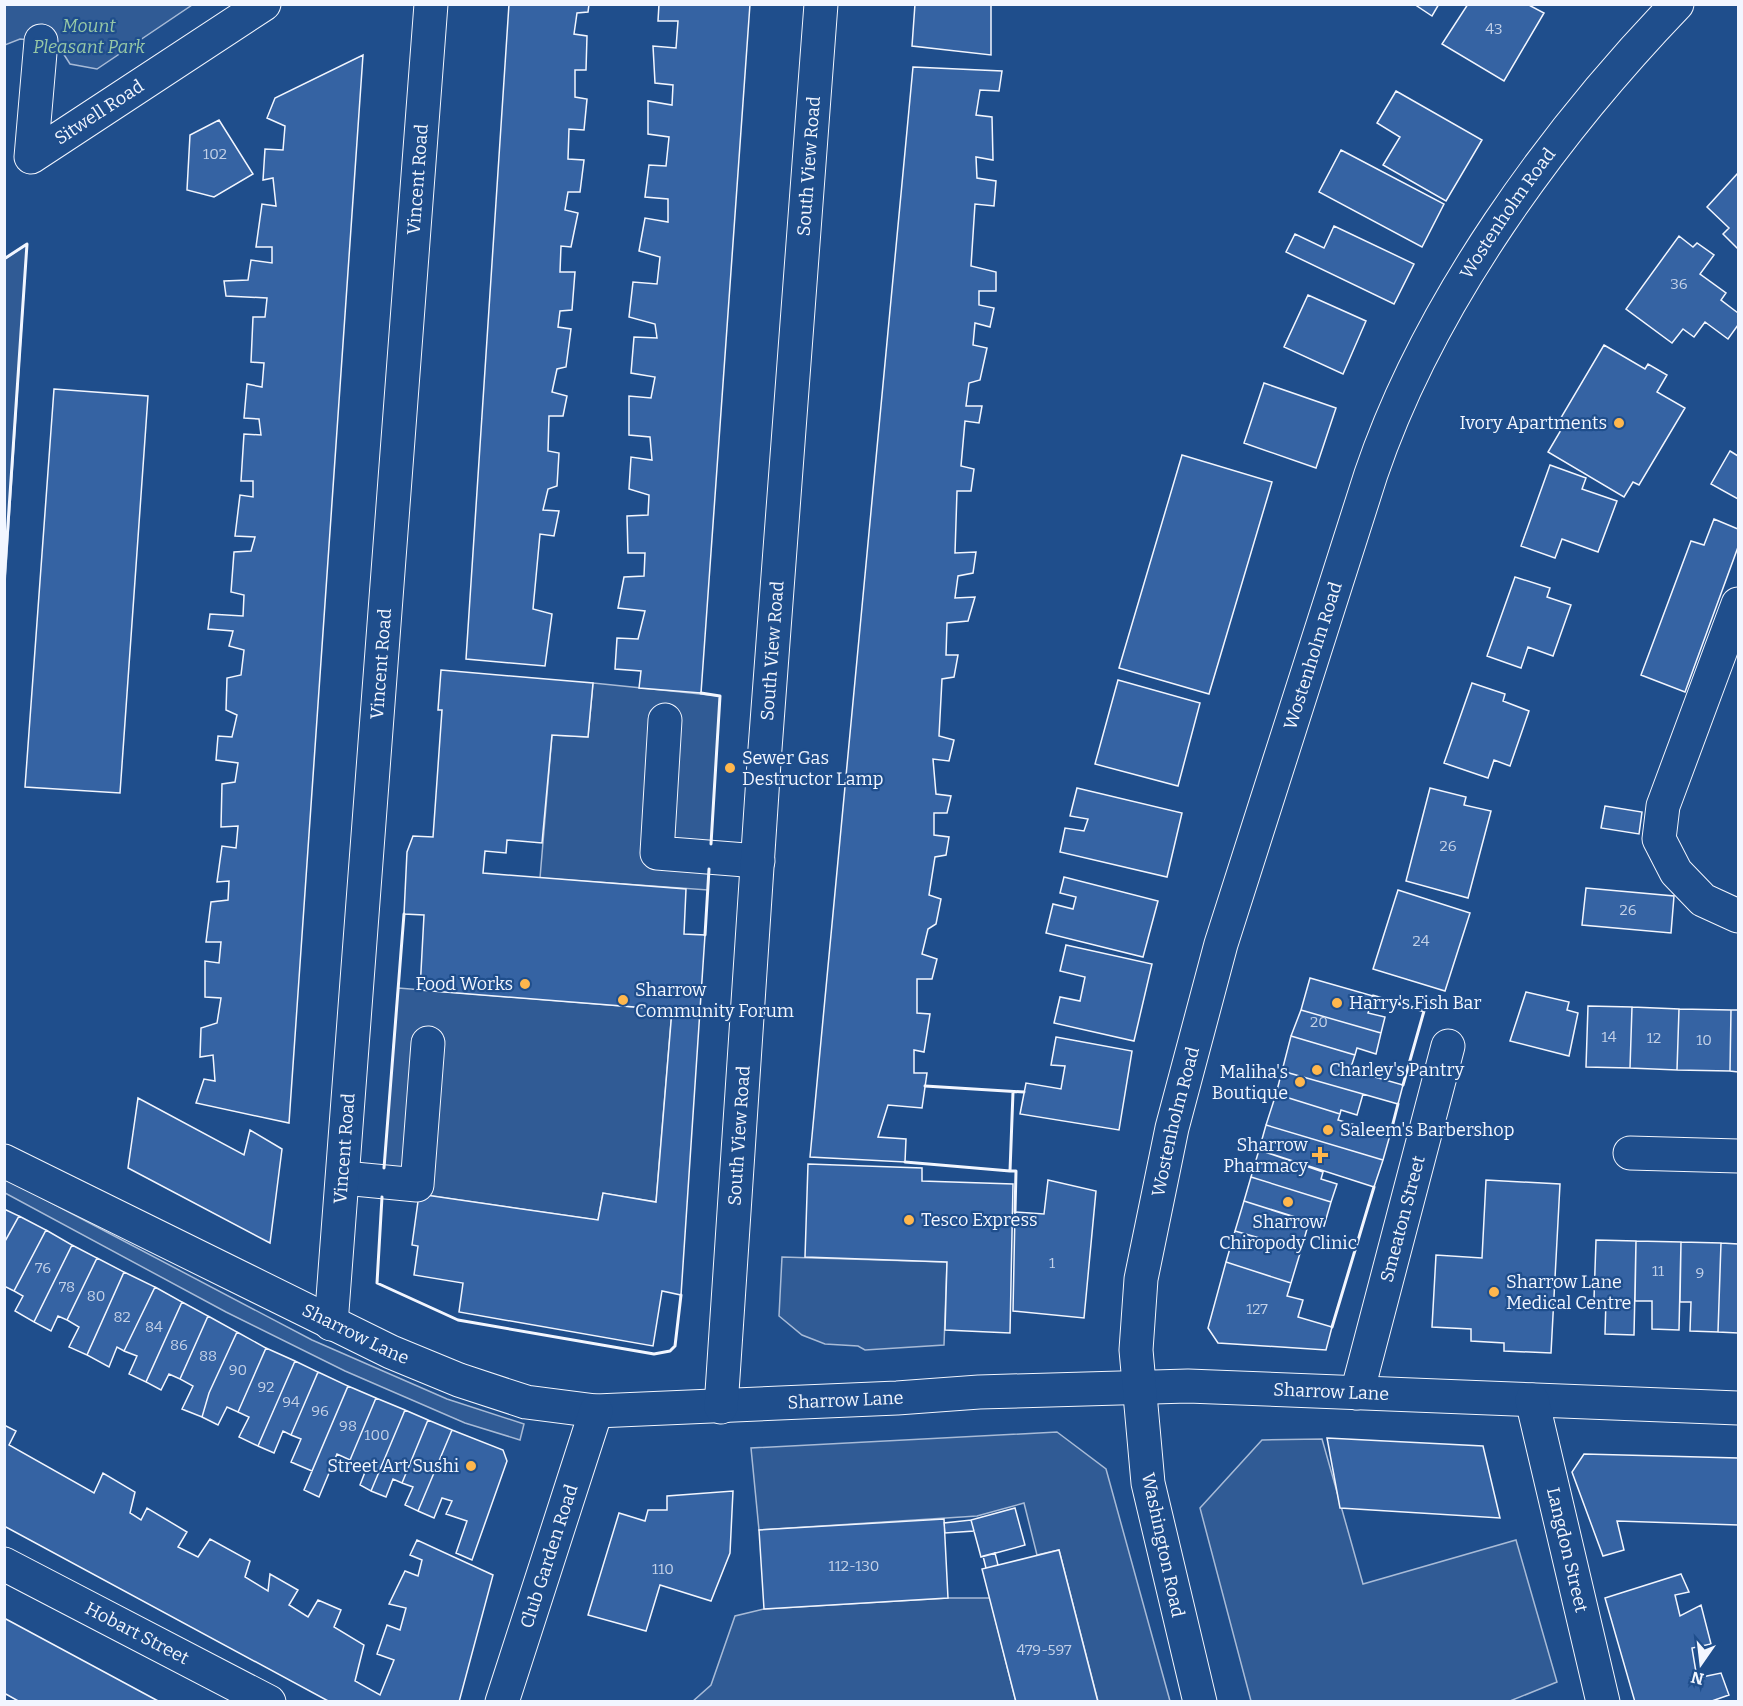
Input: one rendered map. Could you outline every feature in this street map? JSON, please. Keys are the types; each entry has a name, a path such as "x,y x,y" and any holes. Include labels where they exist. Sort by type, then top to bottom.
{"street":[{"name":"Sitwell Road","path":"41,41 31,157 264,4"},
{"name":"Vincent Road","path":"331,1324 344,1178 431,4"},
{"name":"South View Road","path":"722,1407 758,861 821,4"},
{"name":"Wostenholm Road","path":"1138,1386 1137,1318 1141,1279 1172,1128 1240,880 1384,436 1412,372 1503,216 1662,9"},
{"path":"1738,604 1663,806 1659,839 1676,872 1703,900 1738,916"},
{"path":"665,720 657,853 758,861"},
{"path":"344,1178 417,1185 428,1043"},
{"name":"Smeaton Street","path":"1357,1393 1448,1046"},
{"path":"1630,1153 1738,1156"},
{"name":"Sharrow Lane","path":"4,1161 391,1352 492,1392 526,1402 596,1411 722,1407 979,1392 1138,1386 1242,1386 1357,1393 1738,1408"},
{"name":"Washington Road","path":"1138,1386 1148,1483 1200,1701"},
{"name":"Langdon Street","path":"1532,1400 1603,1701"},
{"name":"Club Garden Road","path":"502,1701 596,1411"},
{"name":"Hobart Street","path":"4,1564 269,1701"}],"shaded area":[{"name":"Mount Pleasant Park","path":"5,5 192,5 97,69 70,64 56,42 20,39 5,45"},
{"path":"27,244 5,583 5,259"},
{"path":"593,683 720,696 708,890 540,878 552,735 588,737"},
{"path":"398,988 672,1010 656,1202 603,1193 598,1220 392,1190 384,1168"},
{"path":"4,1178 312,1340 447,1399 524,1424 520,1440 465,1423 345,1371 226,1312 5,1193"},
{"path":"782,1257 947,1262 944,1345 865,1350 858,1346 825,1344 802,1335 779,1316"},
{"path":"1057,1432 1106,1469 1170,1701 1098,1701 1059,1550 1037,1555 1024,1503 977,1516 759,1530 751,1448"},
{"path":"1322,1439 1363,1584 1516,1540 1557,1682 1510,1701 1251,1701 1200,1508 1262,1440"},
{"path":"948,1598 990,1598 1016,1702 692,1702 711,1685 735,1616 764,1609"}],"building":[{"path":"509,4 589,4 588,12 577,13 574,34 587,36 586,70 575,70 575,97 587,99 584,130 569,129 568,159 584,160 580,192 568,192 565,210 578,213 571,247 561,246 560,272 575,272 572,310 560,311 558,327 571,329 566,367 557,369 552,392 567,396 563,416 549,416 548,451 559,453 557,486 548,489 543,510 559,511 554,536 540,534 533,609 552,614 545,666 466,659"},
{"path":"659,4 750,4 701,693 639,688 641,671 615,669 617,638 638,639 645,611 618,608 624,577 644,576 645,553 628,553 627,516 648,515 649,495 629,489 631,457 652,460 650,437 629,435 629,396 651,398 655,377 631,373 634,337 657,338 655,324 629,317 633,282 657,284 660,257 639,251 645,218 668,222 668,199 645,197 649,165 666,166 669,137 648,134 648,101 672,105 673,85 655,83 653,46 676,48 678,21 658,21"},
{"path":"915,4 991,4 991,55 912,46"},
{"path":"1414,4 1439,4 1432,16"},
{"path":"1468,4 1527,4 1544,13 1504,81 1442,44"},
{"path":"363,55 289,1123 196,1103 204,1079 215,1081 213,1055 200,1057 201,1028 217,1023 221,998 205,997 205,961 219,963 221,942 206,942 211,902 228,900 229,881 217,882 222,846 236,848 238,826 221,827 222,784 235,782 238,763 216,760 218,736 232,737 237,715 226,710 227,678 241,675 244,650 229,646 233,631 208,629 210,614 243,616 244,595 231,592 234,552 251,551 255,537 235,536 240,495 253,497 253,481 241,481 244,434 261,435 259,419 244,418 247,384 262,387 264,363 251,362 253,317 265,317 267,298 226,296 224,281 248,280 251,260 272,263 272,247 256,247 262,204 276,206 273,178 263,180 265,149 283,150 285,126 267,118 275,98"},
{"path":"913,67 1002,71 999,91 980,90 976,115 992,117 993,160 976,157 977,178 996,181 994,206 975,204 971,266 996,272 996,291 979,291 979,305 994,308 990,327 975,323 973,345 987,348 980,380 969,383 966,406 982,406 979,423 965,421 961,466 974,469 971,491 957,491 955,553 976,552 973,573 958,576 955,598 975,597 968,621 947,623 946,655 958,655 954,677 942,679 939,736 954,740 949,761 933,759 936,794 951,796 947,813 934,813 934,835 949,837 946,855 935,857 929,895 941,899 936,924 928,929 922,954 937,959 932,979 917,979 917,1013 930,1014 924,1052 914,1050 914,1073 927,1073 922,1108 888,1105 878,1137 906,1139 905,1162 810,1157"},
{"path":"1396,91 1482,140 1446,201 1383,165 1400,137 1377,123"},
{"path":"219,120 253,174 214,197 187,190 190,135"},
{"path":"1341,150 1444,204 1422,247 1319,192"},
{"path":"1738,173 1738,249 1723,234 1729,228 1707,207"},
{"path":"1334,226 1414,264 1394,304 1286,252 1295,234 1324,248"},
{"path":"1679,236 1693,247 1697,243 1714,255 1700,274 1726,293 1721,300 1738,313 1738,325 1728,339 1705,322 1694,337 1683,329 1672,343 1626,309"},
{"path":"1308,295 1366,321 1343,374 1284,347"},
{"name":"Ivory Apartments","path":"1604,345 1645,369 1648,364 1667,375 1657,392 1685,408 1639,485 1633,482 1624,497 1548,452 1564,425 1559,421"},
{"path":"1264,383 1336,408 1316,468 1244,443"},
{"path":"54,389 148,396 120,793 25,787"},
{"path":"1730,451 1738,456 1738,499 1711,484"},
{"path":"1182,455 1272,482 1209,694 1119,668"},
{"path":"1550,465 1586,478 1582,489 1617,501 1598,552 1562,539 1555,558 1521,546"},
{"path":"1714,519 1738,529 1738,547 1685,692 1641,675 1691,541 1704,545"},
{"path":"1515,577 1550,588 1547,597 1571,605 1553,656 1528,647 1521,668 1487,656"},
{"name":"Sharrow Community Forum","path":"441,670 593,683 588,737 552,735 542,843 507,840 506,853 485,851 483,873 686,889 684,934 705,935 681,1295 662,1291 653,1346 459,1312 463,1283 414,1275 418,1246 412,1245 419,1194 598,1220 603,1193 656,1202 672,1010 420,990 424,915 404,914 407,852 413,836 433,837 442,710 438,710"},
{"path":"1118,680 1200,703 1178,786 1095,764"},
{"path":"1472,683 1505,694 1503,701 1529,711 1510,766 1494,760 1488,778 1444,763"},
{"path":"1077,788 1182,813 1167,877 1060,852 1065,828 1084,831 1088,819 1070,816"},
{"path":"1430,788 1466,797 1464,805 1491,811 1468,898 1406,881"},
{"path":"1605,806 1642,812 1639,834 1601,828"},
{"path":"1064,877 1158,901 1143,957 1046,933 1053,904 1073,909 1076,897 1060,893"},
{"path":"1586,888 1674,896 1671,933 1582,925"},
{"path":"1398,890 1470,913 1445,991 1373,969"},
{"path":"1066,945 1152,964 1134,1041 1054,1023 1060,997 1080,1001 1085,977 1060,971"},
{"name":"Harry's Fish Bar","path":"1310,978 1373,996 1368,1013 1385,1017 1381,1033 1301,1010"},
{"path":"1526,992 1569,1002 1567,1010 1578,1013 1569,1056 1510,1041"},
{"path":"1588,1006 1632,1007 1630,1068 1586,1067"},
{"path":"1632,1007 1679,1009 1677,1070 1630,1068"},
{"path":"1679,1009 1731,1010 1730,1071 1677,1070"},
{"path":"1301,1010 1381,1033 1376,1054 1357,1048 1355,1055 1291,1036"},
{"path":"1731,1010 1738,1010 1738,1072 1730,1071"},
{"name":"Charley's Pantry","path":"1291,1036 1355,1055 1350,1070 1403,1085 1398,1104 1282,1071"},
{"path":"1056,1037 1132,1051 1119,1130 1020,1114 1026,1083 1061,1089 1065,1066 1051,1065"},
{"name":"Maliha's Boutique","path":"1282,1071 1363,1094 1357,1115 1341,1110 1340,1114 1276,1094"},
{"name":"Saleem's Barbershop","path":"1276,1094 1340,1114 1338,1120 1390,1135 1383,1160 1266,1125"},
{"path":"138,1098 244,1155 250,1130 282,1149 270,1243 128,1168"},
{"name":"Sharrow Pharmacy","path":"1266,1125 1383,1160 1374,1187 1259,1150"},
{"path":"1259,1150 1323,1172 1321,1179 1337,1184 1331,1202 1251,1177"},
{"name":"Tesco Express","path":"808,1164 922,1168 922,1181 1013,1184 1010,1333 945,1330 947,1262 805,1257"},
{"name":"Sharrow Chiropody Clinic","path":"1251,1177 1331,1202 1324,1226 1244,1201"},
{"path":"1048,1180 1096,1191 1084,1318 1013,1311 1015,1212 1044,1214"},
{"name":"Sharrow Lane Medical Centre","path":"1486,1180 1560,1184 1551,1353 1504,1351 1504,1343 1471,1341 1471,1329 1432,1327 1436,1255 1482,1258"},
{"path":"1244,1201 1309,1222 1301,1250 1235,1231"},
{"path":"4,1209 19,1216 4,1243"},
{"path":"19,1216 46,1230 14,1291 4,1286 4,1243"},
{"path":"46,1230 72,1245 34,1322 15,1311 23,1296 14,1291"},
{"path":"1235,1231 1301,1250 1291,1283 1226,1262"},
{"path":"1596,1240 1636,1241 1634,1335 1605,1334 1606,1300 1594,1299"},
{"path":"1636,1241 1681,1242 1679,1330 1652,1329 1652,1301 1635,1301"},
{"path":"1681,1242 1721,1243 1718,1332 1690,1331 1691,1302 1680,1302"},
{"path":"1721,1243 1738,1244 1738,1333 1718,1332"},
{"path":"72,1245 97,1258 67,1320 58,1316 51,1331 34,1322"},
{"path":"97,1258 124,1272 87,1355 69,1347 79,1327 67,1320"},
{"path":"1226,1262 1291,1283 1287,1296 1303,1300 1298,1317 1332,1327 1326,1350 1218,1343 1208,1328"},
{"path":"124,1272 155,1287 124,1351 117,1347 109,1367 87,1355"},
{"path":"155,1287 182,1302 146,1382 129,1374 137,1356 124,1351"},
{"path":"182,1302 208,1316 180,1379 169,1374 161,1390 146,1382"},
{"path":"208,1316 237,1332 209,1393 202,1417 182,1409 193,1386 180,1379"},
{"path":"237,1332 266,1348 238,1412 227,1407 218,1425 202,1417 209,1393"},
{"path":"266,1348 295,1361 258,1446 239,1437 249,1417 238,1412"},
{"path":"295,1361 318,1372 291,1435 283,1431 274,1453 258,1446"},
{"path":"318,1372 348,1386 312,1471 291,1462 301,1439 291,1435"},
{"path":"348,1386 376,1398 350,1460 337,1454 319,1497 304,1490"},
{"path":"376,1398 405,1410 371,1491 360,1485 367,1467 350,1460"},
{"path":"405,1410 428,1420 402,1483 393,1479 386,1497 371,1491"},
{"path":"428,1420 452,1430 418,1511 405,1505 413,1487 402,1483"},
{"path":"4,1425 16,1431 9,1445 94,1493 103,1473 135,1492 130,1513 141,1520 147,1508 187,1532 178,1547 198,1557 210,1539 250,1561 245,1577 268,1591 270,1574 298,1590 289,1605 308,1617 318,1600 341,1610 334,1627 364,1645 355,1681 380,1695 394,1660 377,1654 387,1625 400,1630 406,1608 389,1604 405,1571 418,1576 422,1560 410,1555 417,1540 493,1575 459,1702 330,1702 4,1526"},
{"path":"452,1430 503,1450 507,1461 472,1560 456,1553 467,1521 446,1514 452,1501 442,1498 434,1518 418,1511"},
{"path":"1327,1438 1483,1446 1500,1518 1340,1508"},
{"path":"1584,1454 1738,1458 1738,1525 1617,1521 1624,1550 1603,1556 1572,1472"},
{"path":"733,1491 730,1553 711,1601 660,1585 646,1631 588,1615 619,1513 645,1521 648,1510 667,1510 667,1496"},
{"path":"1015,1508 1025,1545 981,1557 971,1520"},
{"path":"944,1519 948,1598 764,1609 759,1530"},
{"path":"971,1520 974,1531 945,1533 944,1523"},
{"path":"1059,1550 1098,1702 1016,1702 982,1569"},
{"path":"995,1553 998,1565 986,1568 983,1556"},
{"path":"1681,1574 1689,1592 1675,1595 1680,1616 1701,1605 1711,1644 1692,1648 1697,1678 1721,1673 1729,1695 1709,1702 1635,1702 1605,1598"},
{"path":"4,1618 160,1702 20,1702 4,1693"}],"wall":[{"path":"4,259 27,244 4,583"},
{"path":"701,693 720,696 711,844"},
{"path":"705,935 709,869"},
{"path":"384,1168 404,914"},
{"path":"1373,996 1424,1011 1403,1085"},
{"path":"925,1086 1024,1092"},
{"path":"1013,1092 1010,1171 1016,1171 1015,1212"},
{"path":"1390,1135 1398,1104"},
{"path":"905,1162 1010,1171"},
{"path":"1332,1327 1374,1187"},
{"path":"382,1197 377,1283 458,1320 654,1354 670,1351 675,1346 681,1295"}],"place":[{"name":"Ivory Apartments","path":"1619,423"},
{"name":"Sewer Gas Destructor Lamp","path":"730,768"},
{"name":"Food Works","path":"525,984"},
{"name":"Sharrow Community Forum","path":"623,1000"},
{"name":"Harry's Fish Bar","path":"1337,1003"},
{"name":"Charley's Pantry","path":"1317,1070"},
{"name":"Maliha's Boutique","path":"1300,1082"},
{"name":"Saleem's Barbershop","path":"1328,1130"},
{"name":"Sharrow Pharmacy","path":"1320,1155"},
{"name":"Sharrow Chiropody Clinic","path":"1288,1202"},
{"name":"Tesco Express","path":"909,1220"},
{"name":"Sharrow Lane Medical Centre","path":"1494,1292"},
{"name":"Street Art Sushi","path":"471,1466"}]}
